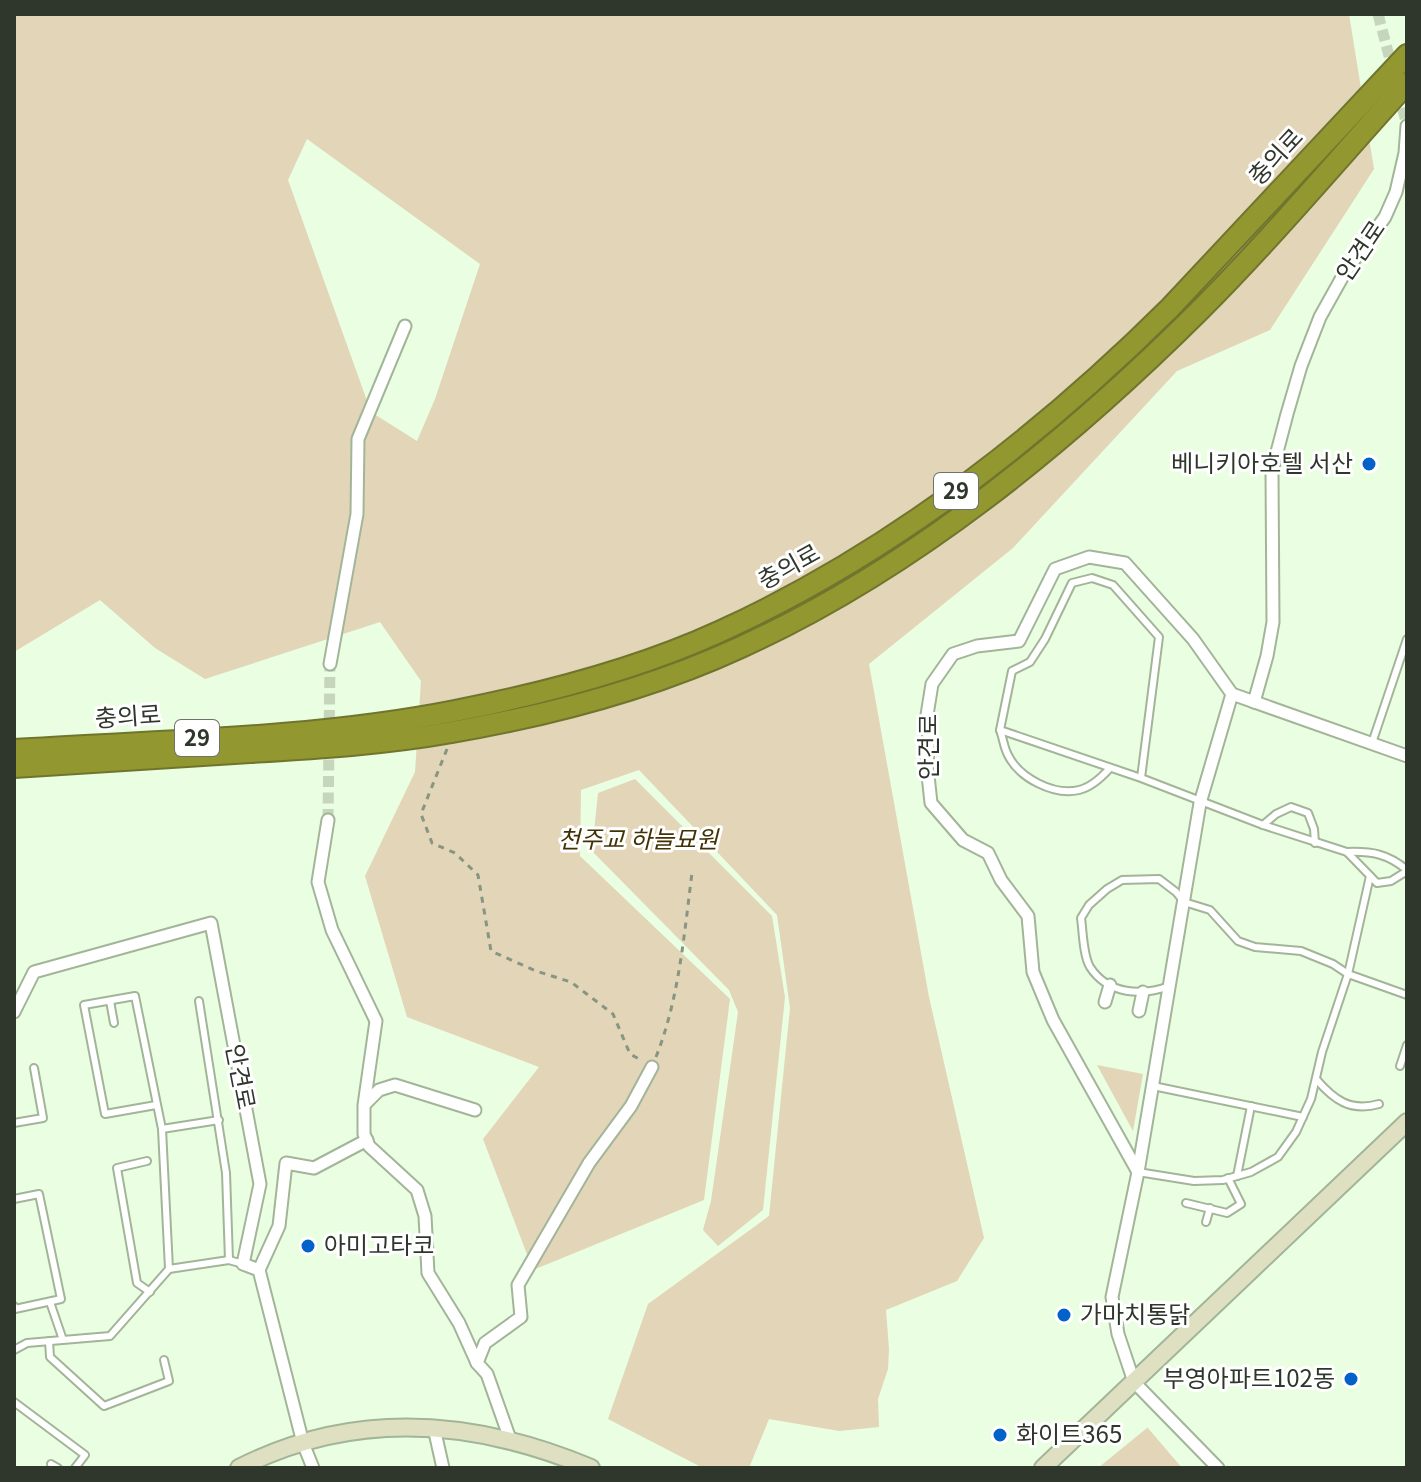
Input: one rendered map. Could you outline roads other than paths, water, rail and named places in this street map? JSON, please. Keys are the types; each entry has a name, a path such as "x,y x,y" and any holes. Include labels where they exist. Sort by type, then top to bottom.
{"highway":[{"name":"충의로","path":"14,750 324,730 454,712 596,676 715,633 767,609 911,525 1070,401 1170,308 1407,55"},
{"name":"충의로","path":"14,767 369,744 454,732 583,703 698,665 808,614 890,565 990,493 1132,376 1200,310 1407,83"},
{"path":"1360,135 1407,100"}],"main road":[{"path":"1043,1468 1407,1122"},
{"path":"239,1468 260,1463 303,1443 376,1430 434,1428 510,1439 591,1468"}],"street":[{"name":"안견로","path":"1254,702 1273,622 1272,471 1287,414 1320,317 1344,274 1385,217 1396,192 1405,153 1407,126"},
{"path":"330,664 357,514 358,439 405,326"},
{"name":"안견로","path":"1138,1172 1053,1020 1033,972 1028,916 1001,880 988,853 963,840 931,803 927,715 932,684 953,654 977,646 1019,641 1055,569 1089,557 1125,563 1193,639 1232,694"},
{"path":"1218,1468 1134,1382 1118,1334 1112,1297 1138,1172 1200,803 1232,694 1405,754"},
{"path":"328,820 318,882 332,930 376,1021 364,1105 364,1134 369,1146 417,1190 425,1216 428,1273 459,1323 477,1363 487,1374 510,1439"},
{"name":"안견로","path":"14,1012 34,972 211,923 260,1184 243,1264"},
{"path":"1105,1002 1110,985"},
{"path":"1139,1011 1143,992"},
{"path":"477,1363 485,1343 521,1317 518,1285 589,1163 631,1106 652,1067"},
{"path":"364,1105 379,1090 395,1085 475,1110"},
{"path":"313,1468 303,1443 259,1270 279,1226 286,1163 314,1168 367,1140"},
{"path":"243,1264 259,1270"},
{"path":"434,1428 443,1468"}],"lane":[{"path":"1110,768 1097,782 1079,791 1044,785 1030,780 1008,757 1000,730 1012,671 1030,662 1045,639 1072,583 1092,578 1113,585 1159,637 1141,778"},
{"path":"1372,743 1407,639"},
{"path":"1000,730 1141,778 1200,803 1315,843 1347,852 1373,851 1392,858 1407,871 1391,881 1377,883 1347,852"},
{"path":"1263,825 1291,807 1300,810 1308,813 1315,843"},
{"path":"1138,1172 1194,1181 1228,1178 1251,1172 1278,1157 1296,1132 1316,1079 1348,974 1370,876"},
{"path":"1170,986 1151,992 1126,992 1104,982 1089,965 1081,918 1089,905 1122,880 1159,879 1184,902 1210,910 1238,941 1255,947 1301,951 1348,974 1407,995"},
{"path":"156,1105 105,1114 84,1005 135,996 162,1129 169,1269"},
{"path":"110,1001 114,1023"},
{"path":"199,1001 226,1173 229,1260"},
{"path":"1400,1066 1407,1045"},
{"path":"14,1123 43,1118 34,1068"},
{"path":"1316,1079 1329,1094 1347,1106 1379,1104"},
{"path":"1153,1086 1303,1117"},
{"path":"1237,1176 1251,1106"},
{"path":"162,1129 219,1120"},
{"path":"147,1161 117,1168 137,1283 150,1292"},
{"path":"1186,1203 1227,1213 1241,1204 1228,1178"},
{"path":"14,1199 39,1194 61,1299 15,1309 14,1306"},
{"path":"1206,1222 1210,1208"},
{"path":"14,1350 27,1343 110,1336 169,1269 229,1260 243,1264"},
{"path":"50,1302 63,1340"},
{"path":"49,1341 50,1357 104,1406 169,1381 164,1360"},
{"path":"14,1402 85,1455 75,1468"}],"tunnel":[{"path":"1378,14 1393,71"},
{"path":"1398,92 1407,125"},
{"path":"328,820 330,664"}],"place":[{"name":"베니키아호텔 서산","path":"1369,464"},
{"name":"아미고타코","path":"308,1246"},
{"name":"가마치통닭","path":"1064,1315"},
{"name":"부영아파트102동","path":"1351,1379"},
{"name":"화이트365","path":"1000,1435"}],"park label":[{"name":"천주교 하늘묘원","path":"638,840"}]}
